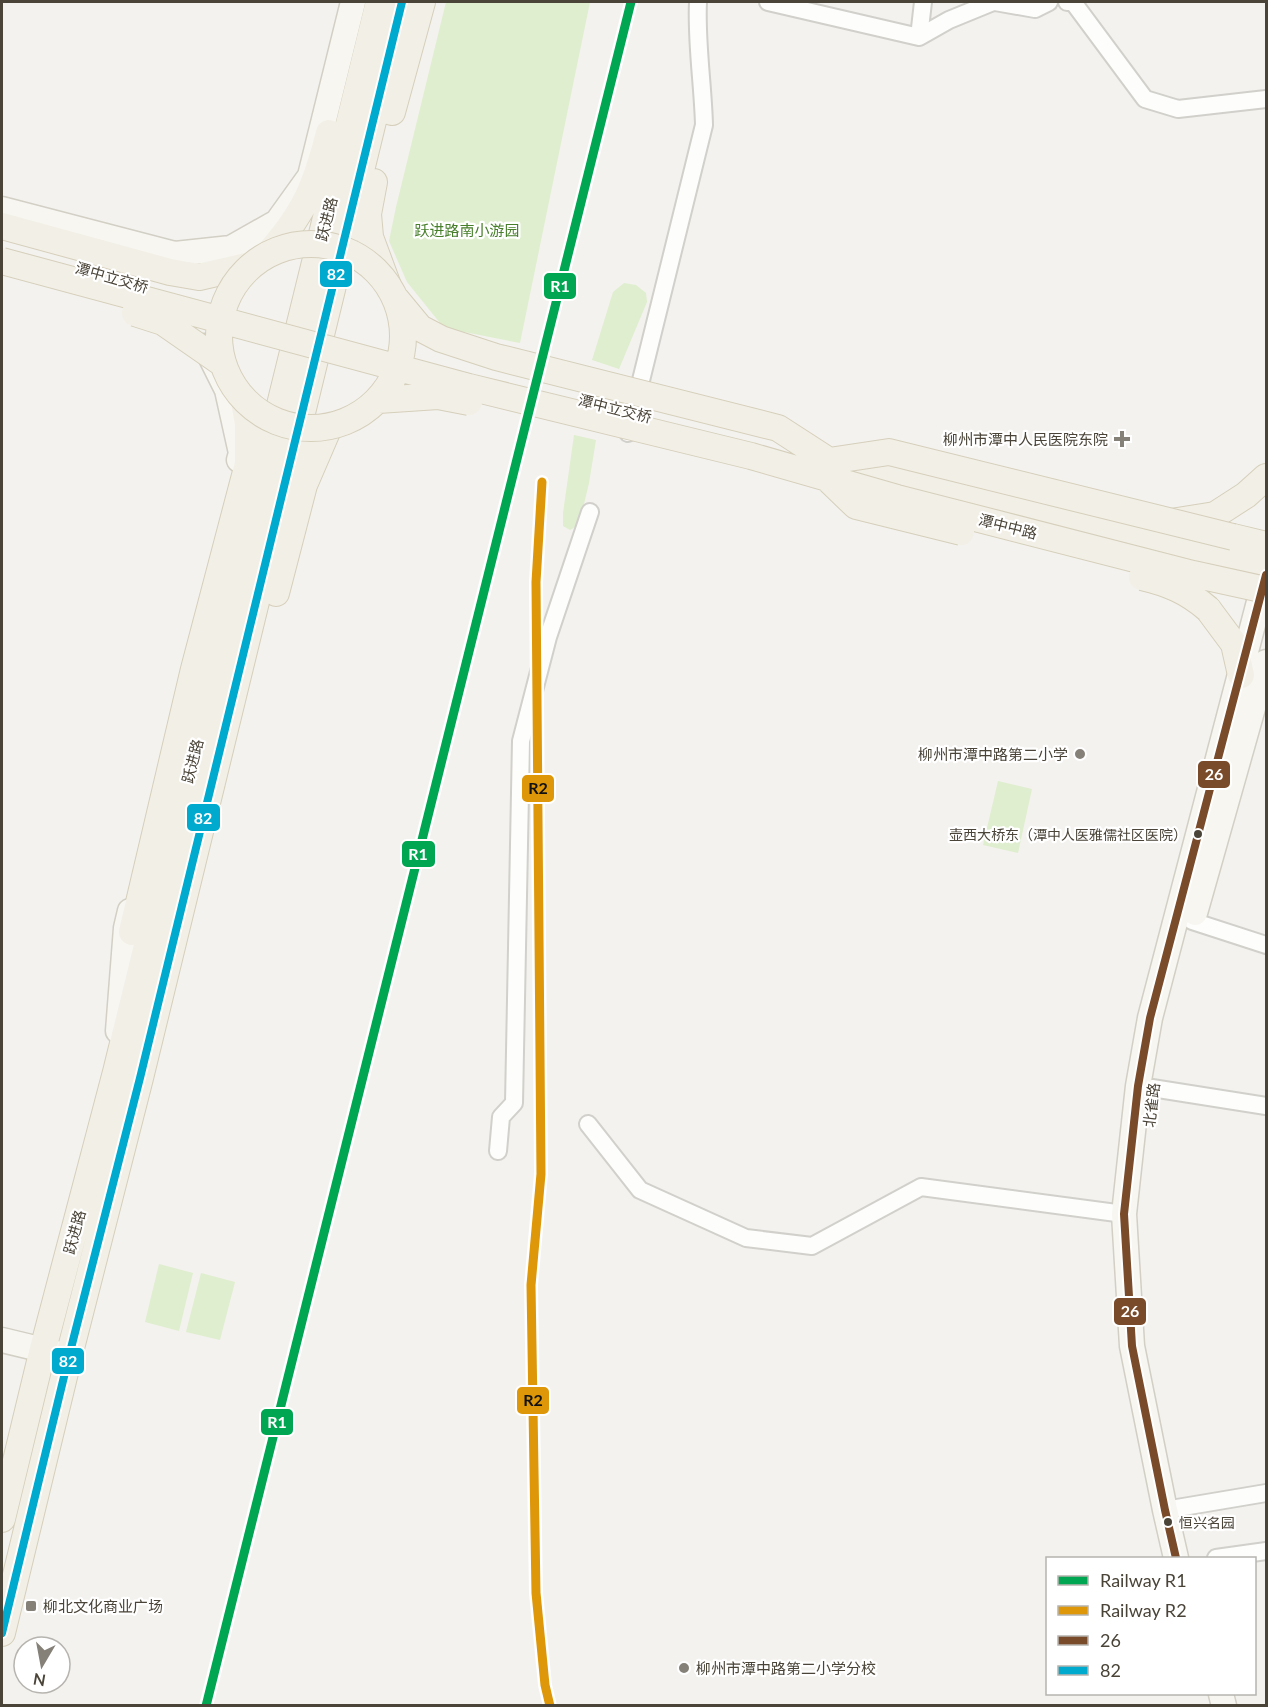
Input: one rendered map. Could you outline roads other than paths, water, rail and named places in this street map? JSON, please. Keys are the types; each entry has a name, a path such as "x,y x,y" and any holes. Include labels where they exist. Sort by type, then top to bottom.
{"main road":[{"path":"362,2 322,162 311,192 289,230 239,277 221,310 218,347 230,382 244,400 262,415 283,424 306,429 329,427 355,416 378,400 389,386 402,352 404,334 402,316 374,252 368,214 374,181 422,2"},
{"name":"跃进路","path":"2,1519 43,1349 116,1072 379,2"},
{"name":"跃进路","path":"2,1633 69,1356 140,1078 402,2"},
{"path":"2,226 170,272 199,277 299,244 333,246 363,260 420,328 441,339 496,357 778,428 828,469 856,506 1165,583 1193,596 1208,609 1234,644 1241,675"},
{"name":"潭中立交桥","path":"2,246 320,334 828,469"},
{"name":"潭中立交桥","path":"2,261 469,387 751,456"},
{"path":"2,277 162,322 222,363"},
{"path":"378,400 412,397 459,399 780,481 889,452 1266,545"},
{"path":"116,1072 127,952 194,669 248,464 248,424 244,400"},
{"path":"140,1078 184,963 237,743 304,485 329,427"},
{"name":"潭中中路","path":"751,456 828,469 897,498 1170,568 1265,588"},
{"path":"1168,522 1215,515 1246,495 1266,477"}],"street":[{"path":"2,209 175,254 231,248 277,222 310,176 353,2"},
{"path":"698,2 704,125 627,432 790,476 1265,588"},
{"path":"768,2 919,37 949,20 994,2 1035,9 1048,2"},
{"path":"919,37 923,2"},
{"path":"1067,2 1073,2 1145,99 1178,109 1266,99"},
{"path":"2,269 154,309 202,340 227,390 241,453 126,928 116,1072"},
{"path":"636,401 1266,556"},
{"path":"790,476 800,442"},
{"path":"498,1151 501,1117 513,1103 521,741 548,637 590,512"},
{"name":"北雀路","path":"1189,1557 1171,1509 1132,1346 1124,1214 1138,1086 1150,1018 1265,588"},
{"name":"北雀路","path":"1176,1557 1171,1509 1146,1345 1138,1216 1152,1088 1165,1022 1192,921 1257,728 1266,662"},
{"path":"1192,921 1266,945"},
{"path":"1152,1088 1266,1106"},
{"path":"588,1124 640,1190 746,1238 812,1246 921,1187 1124,1214"},
{"path":"2,1340 69,1356"},
{"path":"1171,1509 1266,1493"},
{"path":"1223,1557 1266,1551"}],"rail line":[{"name":"R1","path":"206,1706 631,2"},
{"name":"R2","path":"542,482 536,582 541,1174 531,1285 536,1593 545,1685 550,1706"}],"place":[{"name":"柳州市潭中人民医院东院","path":"1122,439"},
{"name":"柳州市潭中路第二小学","path":"1080,754"},
{"name":"壶西大桥东（潭中人医雅儒社区医院）","path":"1198,834"},
{"name":"恒兴名园","path":"1168,1522"},
{"name":"柳北文化商业广场","path":"31,1606"},
{"name":"柳州市潭中路第二小学分校","path":"684,1668"}],"park label":[{"name":"跃进路南小游园","path":"467,230"}]}
